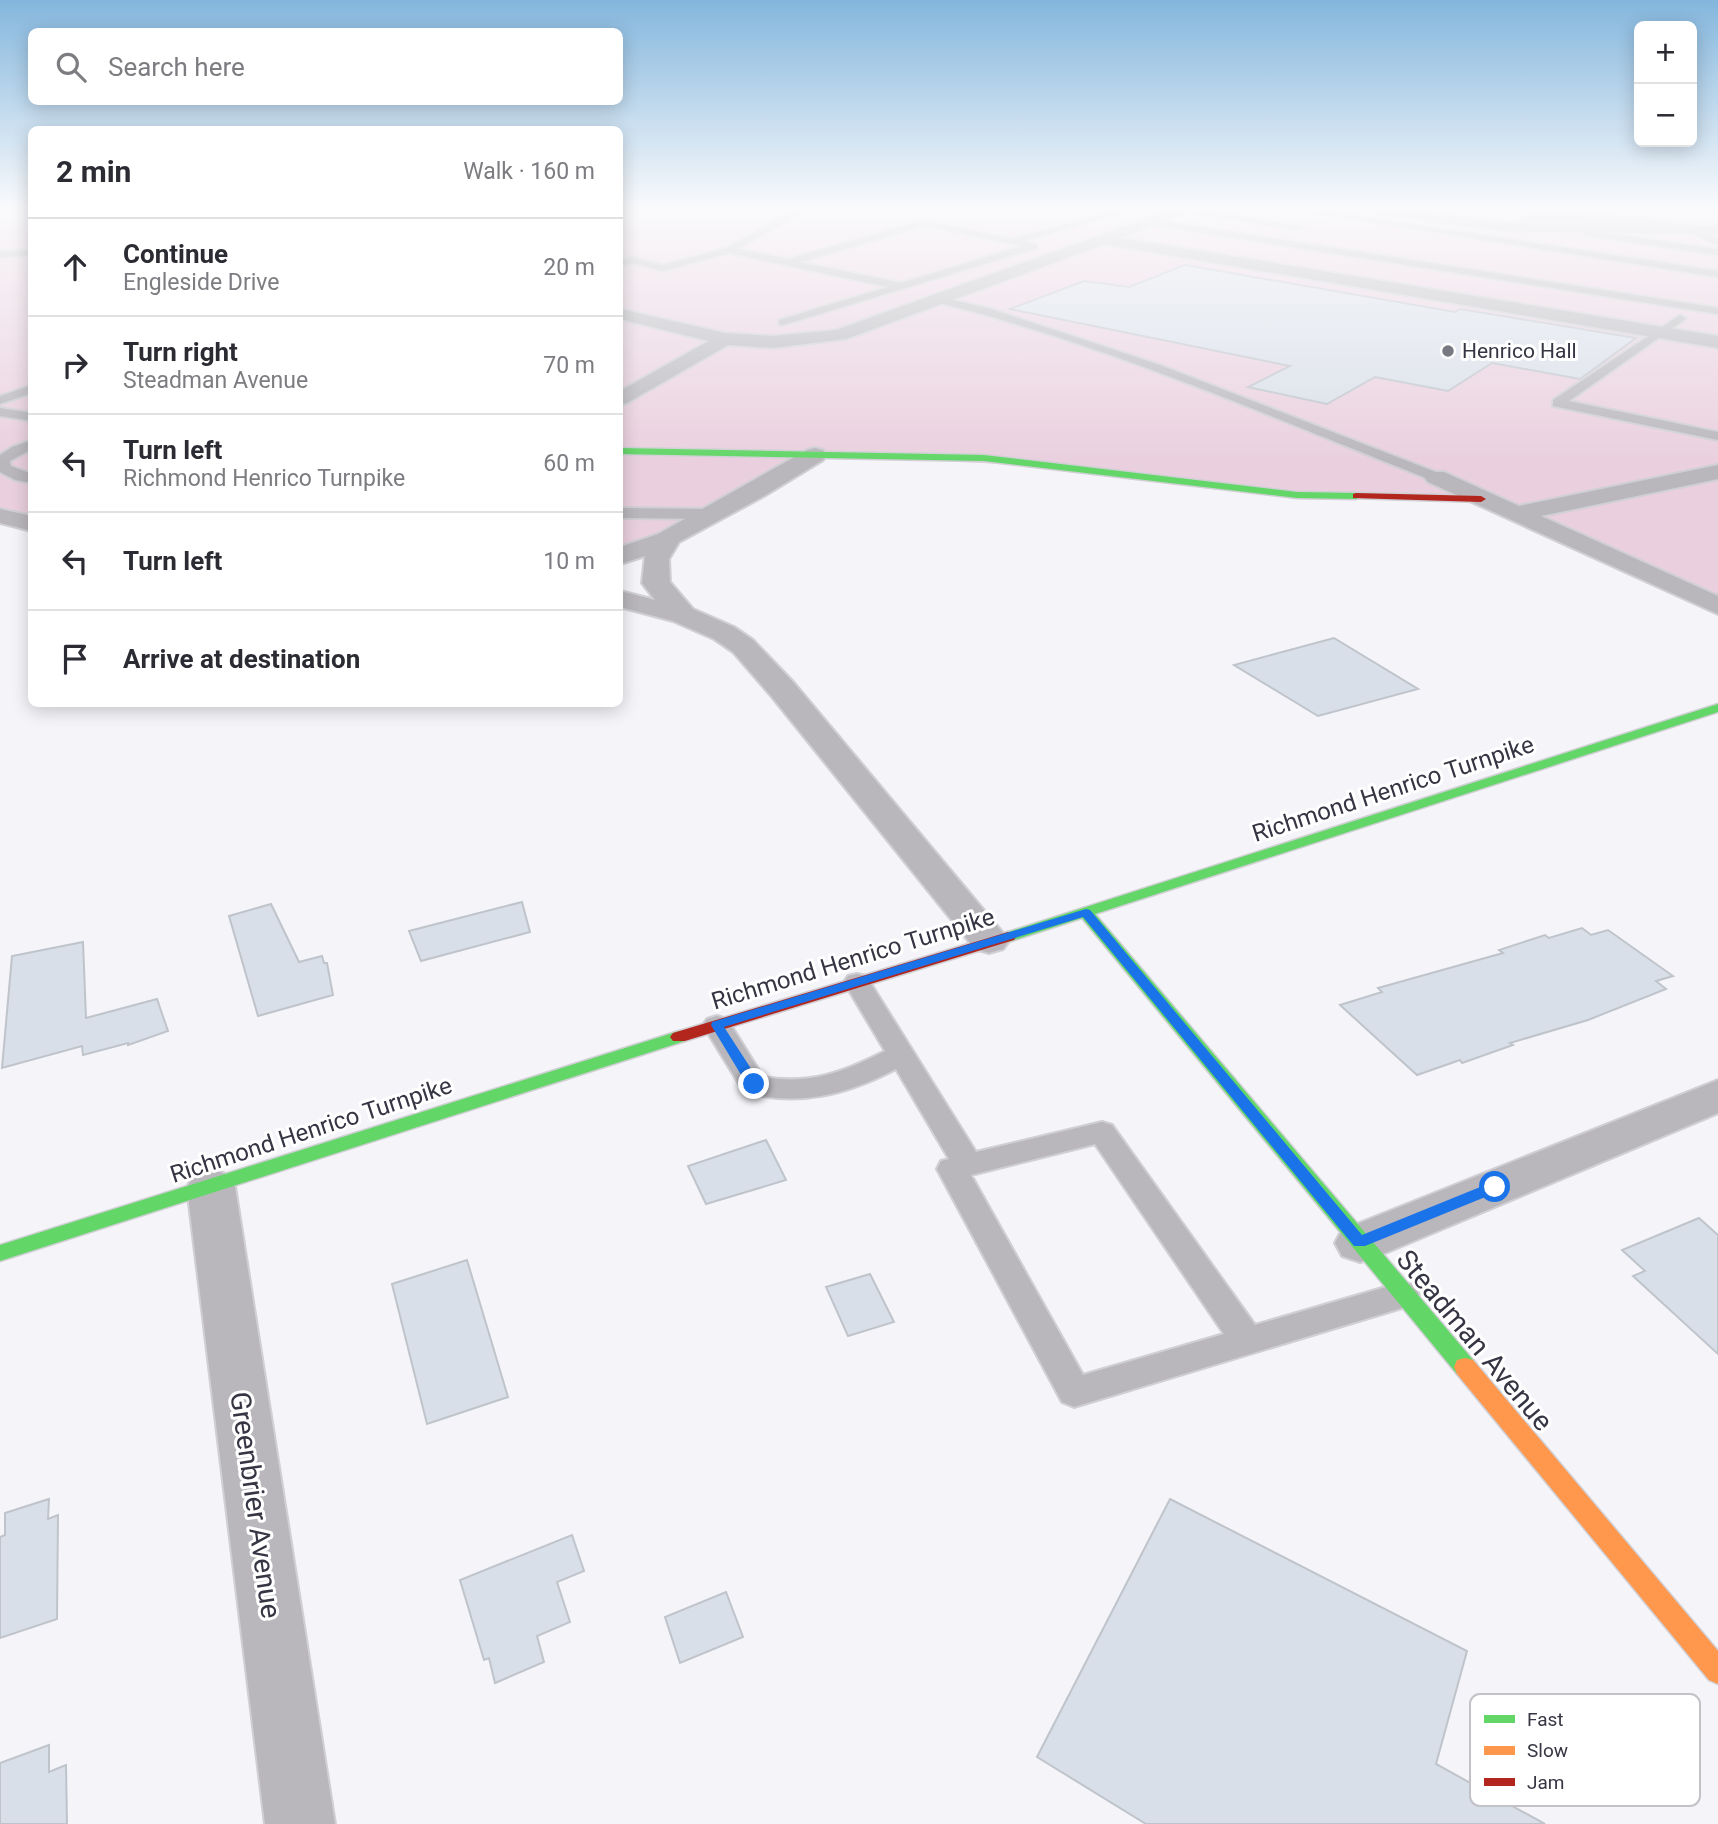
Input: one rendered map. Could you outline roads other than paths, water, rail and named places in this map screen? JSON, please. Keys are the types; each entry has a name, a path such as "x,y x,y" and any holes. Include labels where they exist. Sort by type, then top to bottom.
{"street":[{"path":"623,315 724,339 773,342 839,335 962,291"},
{"path":"1409,291 1718,342"},
{"path":"1513,291 1718,325"},
{"path":"623,397 724,339"},
{"path":"623,451 984,458 1297,495 1481,499"},
{"path":"623,555 666,540 815,455"},
{"path":"1514,514 1718,472"},
{"path":"1436,477 1718,606"},
{"path":"0,516 28,523"},
{"path":"666,540 656,559 654,575 656,583 683,615"},
{"path":"623,600 683,615 724,633 743,646 783,690 989,941"},
{"name":"Richmond Henrico Turnpike","path":"0,1253 717,1025 1086,912 1718,708"},
{"name":"Steadman Avenue","path":"1086,912 1718,1671"},
{"path":"1360,1242 1710,1108"},
{"name":"Greenbrier Avenue","path":"211,1187 300,1824"}],"lane":[{"path":"783,322 888,291"},
{"path":"918,291 984,310 1156,368 1436,477"},
{"path":"1591,291 1718,311"},
{"path":"1679,318 1558,403 1718,436"},
{"path":"0,400 28,390"},
{"path":"0,412 28,416"},
{"path":"28,446 3,460 4,468 28,478"},
{"path":"623,513 711,514"},
{"path":"858,982 968,1165"},
{"path":"717,1025 754,1084 778,1090 825,1089 848,1082 901,1055"},
{"path":"1248,1341 1102,1132 951,1169 1074,1392 1248,1341 1403,1295"}],"place":[{"name":"Henrico Hall","path":"1448,351"}]}
